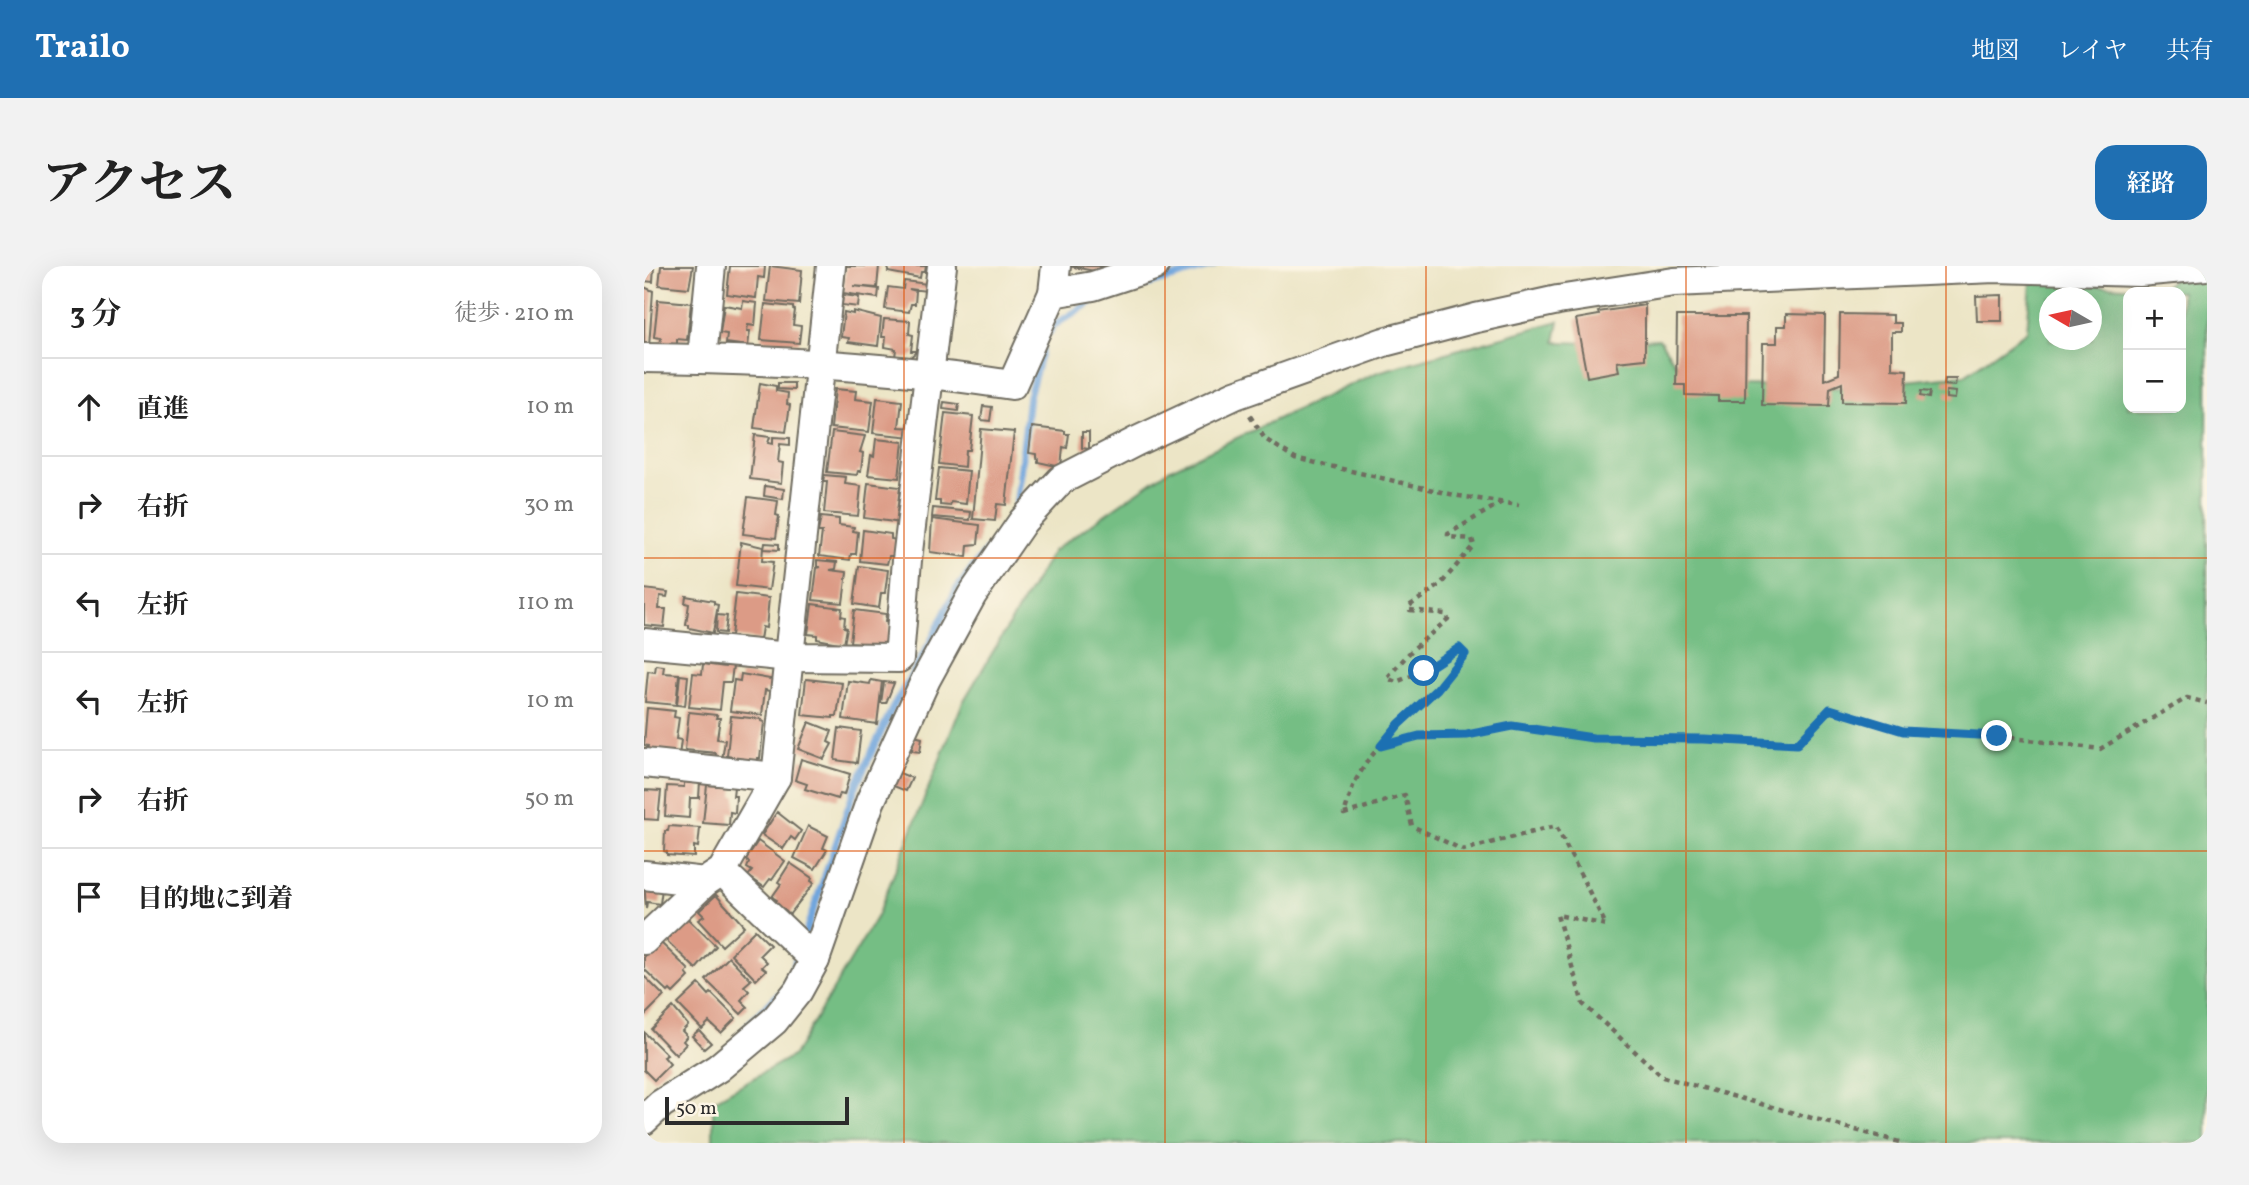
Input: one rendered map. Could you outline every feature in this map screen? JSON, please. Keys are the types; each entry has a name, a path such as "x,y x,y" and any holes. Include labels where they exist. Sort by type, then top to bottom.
{"street":[{"path":"702,358 711,266"},
{"path":"644,940 713,877 776,777 831,266"},
{"path":"899,658 907,560 942,266"},
{"path":"644,358 821,363 930,372 1012,385 1054,280 1093,286 1154,266"},
{"path":"644,1120 661,1104 718,1068 774,1021 797,991 815,960 870,802 926,680 972,595 1023,521 1061,480 1236,395 1384,342 1558,300 1674,282 1995,268 2139,272 2206,266"},
{"path":"644,643 790,657 899,658 926,680"},
{"path":"644,763 776,777"},
{"path":"644,875 713,877 815,960"}],"path":[{"path":"1236,395 1265,439 1294,458 1460,496 1519,505"},
{"path":"1502,502 1448,534 1448,537 1472,539 1474,545 1440,585 1409,606 1410,610 1445,614 1448,619 1412,650 1387,678 1396,682 1424,671 1459,648 1465,654 1437,689 1399,724 1381,746 1354,783 1344,814 1405,795 1412,826 1463,850 1556,826 1606,925 1557,915 1583,1004 1663,1077 1903,1143"},
{"path":"1381,746 1419,736 1467,735 1512,726 1593,738 1704,739 1797,744 1830,709 1903,731 1997,736 2099,750 2187,698 2207,703"}],"green space":[{"path":"2207,274 2207,1143 713,1143 713,1101 794,1055 877,916 963,702 1053,551 1170,469 1378,372 1559,321 1555,342 1659,339 1690,385 1837,388 1965,375 2027,331 2031,282 2124,287 2123,413 2186,413 2186,287 2163,287 2178,275"}],"building":[{"path":"644,266 654,266 653,282 644,281"},
{"path":"661,266 693,266 689,288 659,285"},
{"path":"730,266 765,266 764,278 758,277 756,298 727,294"},
{"path":"770,266 802,270 799,304 766,301"},
{"path":"846,266 879,266 877,288 853,286 879,289 878,298 843,293"},
{"path":"889,266 926,266 920,278 888,272"},
{"path":"1068,266 1112,266 1100,272"},
{"path":"904,281 928,284 927,291 909,289 916,291 915,304 911,304 909,312 885,309 888,287 903,289"},
{"path":"644,287 653,291 649,347 644,347"},
{"path":"843,295 859,297 858,307 842,305"},
{"path":"2002,295 2002,321 1977,321 1976,296"},
{"path":"658,300 691,303 687,340 677,339 677,348 660,347 661,338 654,337"},
{"path":"743,301 757,303 755,326 748,325 748,346 726,343 727,334 720,333 724,305 742,308"},
{"path":"765,304 793,307 793,325 801,326 799,343 761,340"},
{"path":"1645,305 1645,359 1617,362 1619,371 1587,377 1576,319 1599,315 1598,312"},
{"path":"853,311 881,318 878,346 848,342 849,338 841,337 844,312 853,314"},
{"path":"1786,314 1825,315 1824,380 1839,374 1840,314 1893,315 1893,323 1901,323 1901,332 1892,332 1892,369 1907,370 1906,403 1842,402 1842,383 1830,388 1829,406 1762,405 1763,343 1777,343 1777,326 1786,326"},
{"path":"1677,316 1746,316 1745,401 1718,401 1718,396 1685,395 1685,385 1676,385"},
{"path":"884,319 910,321 909,334 913,335 911,351 915,353 908,359 895,357 896,349 885,347 886,337 882,337"},
{"path":"1945,379 1956,379 1955,386 1944,385"},
{"path":"760,383 776,386 776,391 788,393 787,404 790,405 786,432 754,428"},
{"path":"778,383 794,383 794,390 778,389"},
{"path":"835,389 856,391 855,399 873,401 869,432 831,428"},
{"path":"1921,391 1930,392 1929,398 1920,396"},
{"path":"1946,391 1956,392 1955,399 1946,398"},
{"path":"877,398 902,401 899,427 913,428 912,437 873,433"},
{"path":"944,402 959,404 958,411 943,409"},
{"path":"983,406 992,407 990,421 981,420"},
{"path":"945,413 973,416 964,467 939,464"},
{"path":"1032,427 1065,431 1065,434 1069,434 1067,448 1063,447 1061,467 1038,462 1036,454 1029,453"},
{"path":"981,429 1014,432 1006,505 997,504 995,521 973,519"},
{"path":"832,432 865,436 860,452 863,453 861,471 858,471 857,475 827,472"},
{"path":"1082,432 1089,432 1089,449 1082,448"},
{"path":"755,435 770,437 768,443 773,444 773,437 790,438 790,445 780,444 778,462 783,463 781,483 750,479"},
{"path":"876,439 903,442 899,478 868,475"},
{"path":"939,468 969,471 966,504 951,502 950,506 940,505 940,501 935,501"},
{"path":"824,475 846,477 845,484 861,486 858,516 824,513 827,482 823,482"},
{"path":"868,483 900,487 897,512 899,503 904,503 902,523 864,518"},
{"path":"765,486 784,489 783,499 764,496"},
{"path":"748,497 778,501 776,538 743,534"},
{"path":"933,508 971,512 970,520 932,517"},
{"path":"821,517 839,519 839,525 854,527 853,531 858,532 856,554 851,554 850,560 819,556 822,532 818,532"},
{"path":"932,519 980,525 978,544 968,545 967,557 930,552"},
{"path":"863,530 891,534 891,539 896,540 894,556 889,556 887,564 860,561"},
{"path":"741,542 763,547 762,561 773,562 769,590 736,586"},
{"path":"765,543 779,544 779,550 764,549"},
{"path":"817,560 837,562 836,569 830,570 847,572 843,603 813,600 817,568 821,567 817,567"},
{"path":"859,566 888,570 885,593 881,593 879,608 854,604"},
{"path":"644,589 668,592 667,597 660,596 659,609 666,609 664,627 644,625"},
{"path":"736,594 769,598 766,628 762,627 760,640 731,636"},
{"path":"686,596 714,601 714,604 718,605 713,633 686,625 689,604 685,603"},
{"path":"812,604 842,608 841,616 845,617 844,627 847,628 844,644 817,639 817,635 808,634"},
{"path":"854,610 886,614 890,646 859,648 860,643 850,642"},
{"path":"717,615 727,616 725,633 716,632"},
{"path":"703,664 725,667 726,664 733,665 731,682 723,682 720,710 689,707 693,673 702,674"},
{"path":"656,665 664,666 663,673 679,674 676,705 645,702 648,671 655,672"},
{"path":"741,674 776,680 774,692 765,690 762,715 730,711 734,680 740,681"},
{"path":"680,675 688,676 685,706 677,705"},
{"path":"806,679 842,683 837,716 833,718 802,715"},
{"path":"871,680 882,682 877,724 843,719 848,681 870,684"},
{"path":"884,682 894,683 886,703 881,703"},
{"path":"647,708 675,711 674,717 679,718 676,739 681,740 679,756 647,750 648,746 644,745"},
{"path":"689,712 717,715 716,718 720,718 717,739 725,740 722,760 715,759 716,753 685,750"},
{"path":"731,716 761,719 764,722 760,758 757,758 757,761 732,762 733,757 727,756"},
{"path":"809,722 832,731 828,742 832,744 824,759 798,749"},
{"path":"839,728 861,731 857,763 835,760"},
{"path":"914,736 922,738 920,752 912,751"},
{"path":"801,759 850,774 844,795 840,794 838,799 805,789 807,784 795,780"},
{"path":"897,772 912,778 906,791 891,785"},
{"path":"693,780 700,781 699,798 690,798 689,818 665,816 667,786 684,787 684,782 692,783"},
{"path":"707,785 734,787 735,813 730,812 729,825 703,823"},
{"path":"644,790 661,791 658,820 644,819"},
{"path":"777,812 801,831 795,840 791,837 783,849 762,835"},
{"path":"669,826 700,828 698,847 694,846 694,857 667,855 664,851 665,831 668,831"},
{"path":"808,826 828,836 823,848 827,850 815,869 794,858"},
{"path":"758,841 785,861 764,887 748,876 752,871 747,868 749,863 746,859"},
{"path":"790,863 812,878 814,883 789,915 774,905 777,900 772,897"},
{"path":"644,879 663,881 660,904 647,902 646,909"},
{"path":"716,895 744,926 722,946 698,920 704,916 699,911"},
{"path":"687,918 716,946 696,969 666,940"},
{"path":"755,930 770,945 760,955 767,962 762,967 766,970 756,980 731,954"},
{"path":"659,941 689,970 686,973 689,977 673,993 670,990 668,992 644,969 644,957"},
{"path":"729,957 751,980 744,986 749,991 741,1000 748,1007 741,1014 706,980"},
{"path":"644,976 664,996 644,1016"},
{"path":"699,984 736,1018 721,1033 709,1022 702,1029 678,1004"},
{"path":"673,1007 688,1025 682,1031 687,1036 683,1041 686,1044 676,1055 651,1029"},
{"path":"699,1030 711,1043 704,1049 692,1036"},
{"path":"644,1032 667,1055 664,1057 670,1064 654,1080 644,1070"}],"waterway":[{"path":"1050,332 1053,326 1094,300 1213,266"},
{"path":"1014,513 1029,396 1042,349"},
{"path":"803,940 855,788 893,707 930,643 956,590 986,551"},
{"path":"786,986 798,954"},
{"path":"747,1026 778,995"}],"route":[{"path":"1424,671 1459,648 1465,654 1437,689 1399,724 1381,746 1419,736 1467,735 1512,726 1593,738 1704,739 1797,744 1830,709 1903,731 1997,736"}]}
